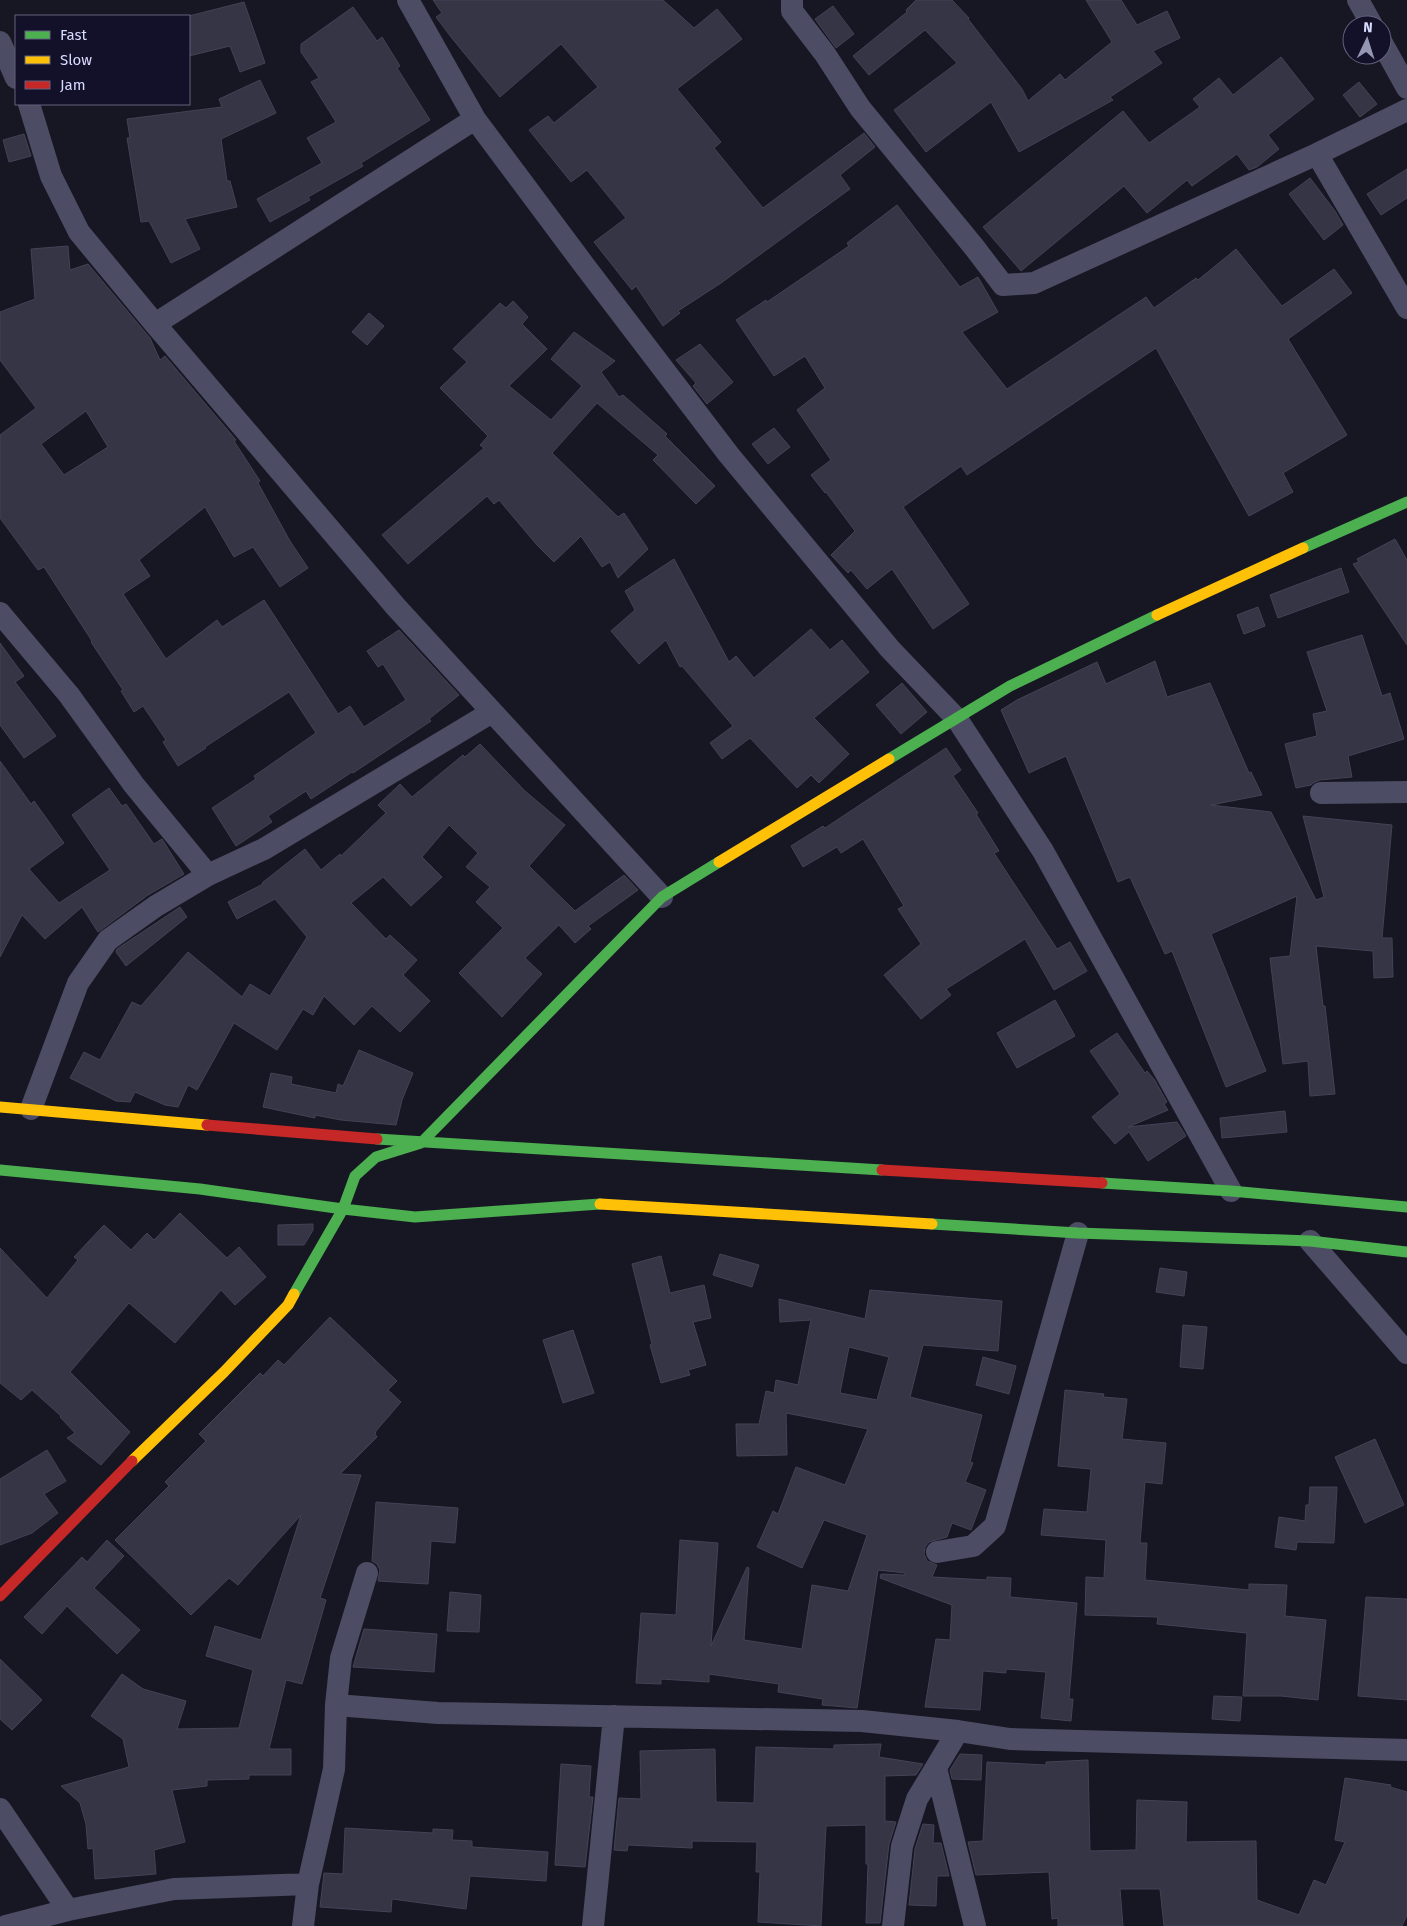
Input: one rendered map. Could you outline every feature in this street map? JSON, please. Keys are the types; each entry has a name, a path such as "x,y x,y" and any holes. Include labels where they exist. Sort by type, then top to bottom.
{"street":[{"path":"408,0 475,119 729,455 890,649 957,719 1043,851 1231,1191"},
{"path":"792,0 792,11 825,54 860,108 1003,285 1034,283 1317,154 1407,110"},
{"path":"1358,0 1366,15"},
{"path":"0,42 15,76"},
{"path":"1392,61 1407,88"},
{"path":"29,105 51,176 79,232 396,607 662,897"},
{"path":"155,324 475,119"},
{"path":"1317,154 1407,308"},
{"path":"0,1596 140,1453 224,1372 288,1304 343,1209 354,1176 376,1157 421,1143 662,897 1010,686 1212,589 1407,502"},
{"path":"0,613 69,695 134,785 208,875"},
{"path":"31,1109 78,983 108,940 156,906 208,875 264,849 492,712"},
{"path":"1321,793 1407,792"},
{"path":"0,1106 421,1143 1231,1191 1407,1207"},
{"path":"0,1170 200,1189 415,1217 605,1204 1078,1233 1310,1240 1407,1252"},
{"path":"938,1552 973,1546 995,1526 1078,1233"},
{"path":"1310,1240 1407,1353"},
{"path":"303,1926 308,1884 334,1769 336,1705 341,1658 367,1573"},
{"path":"336,1705 438,1713 862,1721 958,1731 1010,1739 1407,1750"},
{"path":"593,1926 614,1716"},
{"path":"893,1926 902,1846 917,1799 958,1731"},
{"path":"936,1768 976,1926"},
{"path":"0,1809 68,1910"},
{"path":"6,1926 68,1910 174,1889 308,1884"}],"building":[{"path":"433,0 663,0 694,28 717,9 742,39 677,89 721,142 714,148 763,208 864,133 875,147 840,175 850,189 721,283 678,311 680,313 663,326 636,286 632,290 594,242 626,218 587,170 571,182 529,130 548,116 554,123 598,87 561,44 500,97 436,17 442,13"},
{"path":"916,0 952,0 969,18 1022,89 1028,101 1060,74 1065,80 1112,42 1086,0 1121,0 1137,25 1167,11 1180,38 1153,51 1162,63 1110,97 1113,100 1019,152 991,102 926,152 894,110 957,63 925,30 869,75 853,56 907,12 906,10"},
{"path":"244,2 265,63 240,72 230,46 190,56 190,16"},
{"path":"833,6 854,34 836,48 815,19"},
{"path":"353,7 377,41 382,37 400,66 397,68 430,120 361,163 363,166 308,197 310,200 270,222 257,199 322,163 307,138 336,122 311,82 319,78 301,52 301,44"},
{"path":"1281,57 1314,99 1268,135 1279,149 1257,167 1249,170 1237,154 1192,186 1187,180 1147,213 1124,186 1021,271 983,227 1123,111 1149,143 1200,107 1193,99 1219,78 1233,95"},
{"path":"260,80 276,113 221,139 227,181 230,181 237,207 185,219 200,249 171,263 149,221 141,222 127,138 130,138 127,119 222,107 219,99"},
{"path":"1359,82 1377,104 1360,117 1343,95"},
{"path":"24,134 31,156 9,162 3,140"},
{"path":"1407,169 1407,198 1381,215 1367,194"},
{"path":"1310,178 1343,225 1324,240 1289,194"},
{"path":"897,205 960,287 978,277 998,312 962,332 1007,389 1146,297 1154,308 1196,278 1198,280 1236,249 1282,306 1334,269 1352,293 1288,339 1347,435 1283,473 1293,492 1249,516 1156,348 967,475 961,466 903,507 969,604 933,629 892,569 867,589 851,570 848,573 831,555 855,531 811,475 831,460 797,410 825,388 805,356 774,376 736,320 766,300 767,302 849,246 847,243"},
{"path":"68,246 70,270 88,264 150,338 160,360 165,356 236,440 234,441 260,481 258,483 290,541 308,568 280,587 253,547 234,557 205,507 139,560 150,576 123,594 166,659 217,620 222,627 264,600 338,714 350,706 364,727 406,700 383,664 378,667 367,651 399,630 459,695 429,719 431,721 353,773 311,799 306,791 268,816 272,822 236,846 212,808 256,779 254,776 316,733 289,692 178,766 163,742 166,740 143,706 134,712 121,691 123,690 44,567 38,570 0,518 0,435 36,408 0,360 0,312 35,299 31,249","holes":["86,411 108,447 64,475 41,444"]},
{"path":"513,301 528,317 522,324 547,349 509,386 551,420 582,386 551,359 574,332 615,361 601,372 619,397 623,395 667,434 665,436 715,486 696,504 653,460 658,455 597,403 552,453 618,517 624,513 648,549 618,578 610,562 602,567 581,536 554,562 499,500 494,504 487,496 408,564 382,535 484,448 480,445 488,436 440,388 467,362 453,349 500,303 506,308"},
{"path":"369,313 384,326 367,345 352,332"},
{"path":"700,344 733,382 707,404 693,386 696,383 676,360"},
{"path":"774,428 790,447 768,464 752,444"},
{"path":"1395,539 1407,560 1407,645 1353,564 1359,562 1357,559"},
{"path":"674,559 729,662 736,656 754,678 811,629 830,650 842,640 869,672 814,718 849,754 819,783 811,775 797,788 750,738 722,759 710,743 733,726 682,666 680,667 666,640 639,664 611,631 635,610 625,591"},
{"path":"1341,568 1349,592 1278,618 1270,595"},
{"path":"1258,607 1265,626 1244,634 1237,615"},
{"path":"1362,635 1382,696 1390,693 1404,739 1348,756 1352,777 1320,780 1311,785 1296,788 1285,744 1317,736 1313,714 1327,711 1307,652"},
{"path":"0,643 24,676 15,682 56,736 24,758 0,725"},
{"path":"1155,661 1167,697 1210,683 1249,773 1251,772 1262,795 1211,805 1271,812 1316,900 1324,897 1303,816 1392,825 1382,938 1392,938 1393,977 1374,978 1373,951 1316,946 1335,1094 1310,1096 1308,1061 1283,1064 1270,958 1290,956 1297,896 1211,934 1266,1071 1226,1087 1172,951 1165,954 1130,877 1118,882 1066,756 1029,773 1001,710 1017,700 1097,662 1106,684"},
{"path":"902,683 927,712 901,734 876,705"},
{"path":"480,744 525,791 565,825 529,866 575,911 624,875 638,890 588,926 591,929 575,943 559,925 525,958 542,974 502,1017 459,973 503,928 476,902 490,887 466,867 478,853 449,825 422,857 442,877 411,906 383,877 351,903 386,939 390,935 417,960 403,975 430,1001 400,1032 372,1006 354,1025 324,996 313,1015 303,1009 277,1050 234,1023 197,1090 188,1085 178,1107 165,1105 135,1092 130,1102 116,1101 70,1078 84,1052 100,1060 132,1002 141,1006 188,952 242,997 250,984 270,996 307,937 275,899 237,919 228,902 263,884 305,849 321,870 340,854 341,856 386,813 378,805 400,784 412,797 463,755 465,757"},
{"path":"946,748 961,770 953,776 978,813 976,814 999,851 994,853 1057,949 1070,942 1087,971 1054,990 1025,939 946,989 951,995 921,1019 884,975 921,944 898,909 904,906 863,839 841,853 837,847 803,867 791,846 823,826 825,828"},
{"path":"0,761 31,804 34,801 64,843 29,869 59,903 110,870 72,815 109,788 122,806 126,804 154,844 162,839 184,874 148,895 98,932 82,907 45,939 22,915 0,957"},
{"path":"180,907 187,917 126,966 116,952 117,949"},
{"path":"1055,1000 1075,1036 1017,1068 997,1033"},
{"path":"1117,1033 1145,1073 1147,1071 1154,1079 1167,1102 1164,1104 1168,1110 1128,1127 1177,1122 1186,1136 1148,1161 1129,1132 1115,1144 1092,1117 1120,1094 1090,1051"},
{"path":"359,1050 413,1073 402,1100 396,1125 341,1120 315,1115 315,1118 263,1107 271,1073 292,1077 291,1084 336,1093 338,1084 343,1086"},
{"path":"1285,1111 1287,1132 1222,1138 1220,1118"},
{"path":"180,1213 227,1258 239,1247 266,1277 235,1305 221,1290 175,1343 129,1303 70,1372 130,1432 101,1465 67,1438 75,1433 61,1416 32,1390 21,1400 0,1383 0,1248 47,1298 78,1260 74,1257 104,1225 131,1250 147,1233 154,1240"},
{"path":"313,1224 313,1230 304,1245 278,1245 278,1225"},
{"path":"720,1254 759,1265 752,1287 713,1275"},
{"path":"661,1256 670,1293 704,1285 711,1318 693,1322 706,1365 688,1370 690,1375 661,1383 650,1345 652,1344 632,1264"},
{"path":"1160,1268 1187,1272 1184,1296 1156,1292"},
{"path":"870,1290 1002,1301 998,1351 923,1345 910,1397 982,1415 970,1462 973,1463 965,1482 986,1490 971,1530 952,1523 947,1537 929,1542 925,1547 924,1554 927,1561 937,1565 932,1577 987,1580 987,1577 1011,1578 1010,1597 1077,1603 1069,1699 1073,1699 1071,1721 1041,1718 1046,1672 1006,1669 1006,1673 983,1671 980,1710 925,1707 936,1639 950,1640 952,1605 880,1578 881,1574 905,1575 905,1573 878,1570 857,1708 822,1705 823,1699 778,1692 779,1684 709,1674 709,1682 661,1679 661,1684 636,1683 641,1613 676,1615 680,1540 718,1543 711,1646 747,1567 749,1568 744,1640 802,1649 812,1585 848,1591 867,1535 824,1520 802,1568 757,1547 773,1511 778,1514 796,1467 845,1485 868,1429 786,1413 787,1455 737,1456 736,1424 759,1424 766,1391 774,1393 776,1380 798,1385 811,1320 780,1322 779,1299 865,1319","holes":["849,1347 889,1357 877,1400 840,1393"]},
{"path":"330,1317 397,1381 388,1390 401,1402 376,1431 377,1437 340,1474 361,1475 320,1598 326,1600 302,1684 286,1680 269,1749 291,1749 291,1775 249,1775 249,1779 207,1780 207,1786 172,1790 185,1842 154,1850 156,1874 95,1879 93,1848 88,1849 86,1824 80,1803 61,1786 129,1767 123,1739 91,1716 122,1674 143,1689 186,1701 177,1729 239,1728 253,1670 206,1656 215,1626 261,1640 301,1515 238,1585 229,1578 191,1615 115,1540 169,1486 165,1482 206,1441 199,1434 260,1373 263,1376 278,1360 284,1365"},
{"path":"1183,1325 1207,1327 1203,1369 1180,1367"},
{"path":"573,1330 594,1393 563,1403 543,1340"},
{"path":"983,1357 1016,1366 1009,1394 976,1385"},
{"path":"1065,1390 1104,1394 1103,1397 1127,1399 1122,1439 1166,1443 1162,1484 1145,1482 1140,1543 1147,1543 1145,1580 1249,1590 1249,1584 1287,1585 1285,1616 1326,1620 1318,1700 1281,1696 1243,1696 1247,1633 1157,1624 1158,1617 1085,1615 1086,1577 1104,1578 1106,1540 1041,1535 1044,1509 1087,1512 1091,1469 1058,1466"},
{"path":"1375,1439 1404,1505 1365,1523 1335,1457"},
{"path":"47,1450 66,1481 44,1494 58,1513 32,1533 0,1545 0,1479"},
{"path":"1310,1487 1337,1487 1334,1543 1297,1542 1296,1550 1275,1547 1279,1517 1305,1521 1306,1505 1309,1505"},
{"path":"376,1502 458,1508 455,1543 431,1541 428,1584 378,1581 380,1570 377,1564 372,1561"},
{"path":"107,1540 124,1556 94,1588 140,1630 117,1654 67,1606 42,1634 24,1617 82,1557 87,1562"},
{"path":"450,1592 481,1595 479,1632 447,1631"},
{"path":"1366,1597 1407,1599 1407,1700 1358,1696"},
{"path":"364,1629 437,1634 434,1672 353,1667"},
{"path":"0,1659 42,1700 12,1730 0,1719"},
{"path":"1214,1696 1242,1697 1240,1721 1212,1719"},
{"path":"881,1744 879,1757 923,1764 916,1775 885,1776 885,1821 896,1822 889,1844 880,1923 866,1923 868,1864 866,1864 866,1825 826,1826 821,1926 758,1922 760,1872 756,1872 757,1842 692,1841 692,1848 628,1845 627,1851 614,1850 619,1798 641,1799 640,1751 715,1749 716,1802 754,1803 756,1747 834,1749 834,1745"},
{"path":"960,1754 982,1755 981,1780 952,1779 950,1770"},
{"path":"1088,1760 1090,1851 1136,1850 1137,1800 1187,1802 1186,1842 1256,1841 1257,1900 1299,1915 1314,1880 1326,1885 1345,1842 1335,1840 1345,1778 1391,1785 1390,1787 1407,1792 1407,1915 1402,1926 1164,1926 1160,1889 1120,1889 1123,1926 1058,1926 1058,1918 1052,1919 1049,1872 976,1875 968,1842 983,1841 987,1762 1046,1765 1046,1762"},
{"path":"561,1764 591,1766 589,1797 593,1797 585,1867 555,1865"},
{"path":"923,1824 934,1825 933,1843 941,1843 949,1876 937,1876 936,1906 909,1905 915,1849"},
{"path":"345,1828 433,1833 433,1829 453,1830 452,1840 472,1841 472,1847 548,1852 546,1881 470,1876 466,1909 392,1899 391,1912 320,1907 324,1873 343,1874"}],"traffic: fast":[{"path":"1303,548 1407,502"},
{"path":"889,759 1010,686 1157,615"},
{"path":"294,1294 343,1209 355,1176 376,1157 421,1143 662,897 719,862"},
{"path":"377,1139 882,1170"},
{"path":"0,1170 200,1189 415,1217 600,1204"},
{"path":"1102,1183 1231,1191 1407,1207"},
{"path":"932,1224 1078,1233 1310,1241 1407,1252"}],"traffic: slow":[{"path":"1157,615 1303,548"},
{"path":"719,862 889,759"},
{"path":"0,1107 207,1125"},
{"path":"600,1204 932,1224"},
{"path":"132,1461 224,1372 288,1305 294,1294"}],"traffic: jam":[{"path":"207,1125 377,1139"},
{"path":"882,1170 1102,1183"},
{"path":"0,1596 132,1461"}]}
